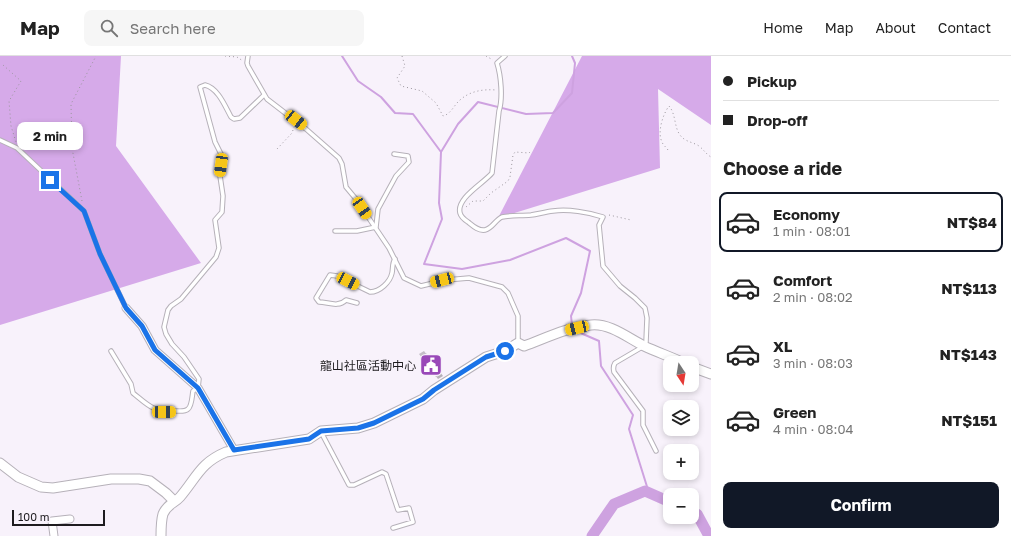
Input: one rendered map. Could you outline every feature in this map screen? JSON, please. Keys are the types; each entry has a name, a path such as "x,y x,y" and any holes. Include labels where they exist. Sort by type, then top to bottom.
{"street":[{"path":"126,308 142,326 155,350 198,388 234,450"},
{"path":"161,536 162,519 164,514 174,501 179,499 194,477 214,457 234,450 309,439 321,431 358,428 374,423 423,399 434,390 486,357 505,351 518,343 524,346 573,329 591,325 606,327 668,356"},
{"path":"699,370 711,374"},
{"path":"0,463 18,476 42,487 53,488 111,480 139,479 150,481 174,501"},
{"path":"54,536 52,521 70,519"}],"lane":[{"path":"248,56 247,63 264,95 284,113 296,120 339,158 342,164 346,187 395,259 404,278 419,285 446,280 469,278 502,287 508,293 518,316 518,343"},
{"path":"505,56 497,63 501,76 500,90 502,103 499,111 492,173 468,194 460,208 460,213 462,217 476,229 484,230 491,227 499,218 502,217 533,215 559,210 593,214 603,217 599,224 603,266 620,286 645,308 647,318 646,342 644,346 615,363 613,368 614,372 643,411 643,425 656,451"},
{"path":"111,351 132,384 133,393 155,409 164,412 186,410 189,407 193,391 198,388 198,377 184,357 172,344 164,327 168,310 174,303 181,299 216,257 219,251 215,220 222,212 223,196 220,176 222,154 216,142 200,87 205,85 210,87 219,96 231,117 234,119 240,118 264,95"},
{"path":"0,140 17,148 84,211 100,254 126,308"},
{"path":"335,231 357,231 377,225 378,209 396,176 409,162 408,156 394,154"},
{"path":"357,302 346,300 338,305 319,302 316,298 330,275 337,276 370,292 376,291 385,285 390,279 393,262 395,259"},
{"path":"321,431 350,485 354,485 382,472 386,474 398,510 409,508 413,522 393,528"}],"path":[{"path":"84,211 72,148 71,104 96,56"},
{"path":"225,56 237,57 247,63"},
{"path":"402,56 404,66 397,78 401,86 422,91 436,103 443,116 448,114 460,100 469,94 482,90 500,90"},
{"path":"486,56 497,63"},
{"path":"3,65 21,81 9,101 11,126 17,148"},
{"path":"668,150 662,142 660,132 666,110 670,106 680,135 687,141 699,146 711,157"},
{"path":"277,149 292,133 296,120"},
{"path":"460,213 473,201 483,201 491,193 508,181 510,177 513,155 515,152 529,153 531,151"},
{"path":"603,217 605,215 611,215 630,220"}],"shaded area":[{"path":"0,56 121,56 116,146 201,263 0,325"},
{"path":"582,56 711,56 711,125 658,89 660,168 498,218"}],"building":[{"name":"龍山社區活動中心","path":"424,351 441,374 436,377 419,354"}],"waterway":[{"path":"342,56 358,81 381,97 395,113 413,114 441,152"},
{"path":"572,56 575,63 572,93 553,113 526,114 478,102 458,124 441,152 439,203 442,219 424,264 462,269 510,260 566,238 590,251 581,293 571,316 572,325"},
{"path":"576,331 599,341 601,366 633,415 629,429 649,493"},
{"path":"592,536 614,504 645,491 663,499"},
{"path":"699,518 709,536"}],"place":[{"name":"龍山社區活動中心","path":"431,365"}],"route":[{"path":"50,180 84,211 100,254 126,308 142,326 155,350 198,388 234,450 309,439 321,431 358,428 374,423 423,399 458,374 486,357 505,351"}]}
